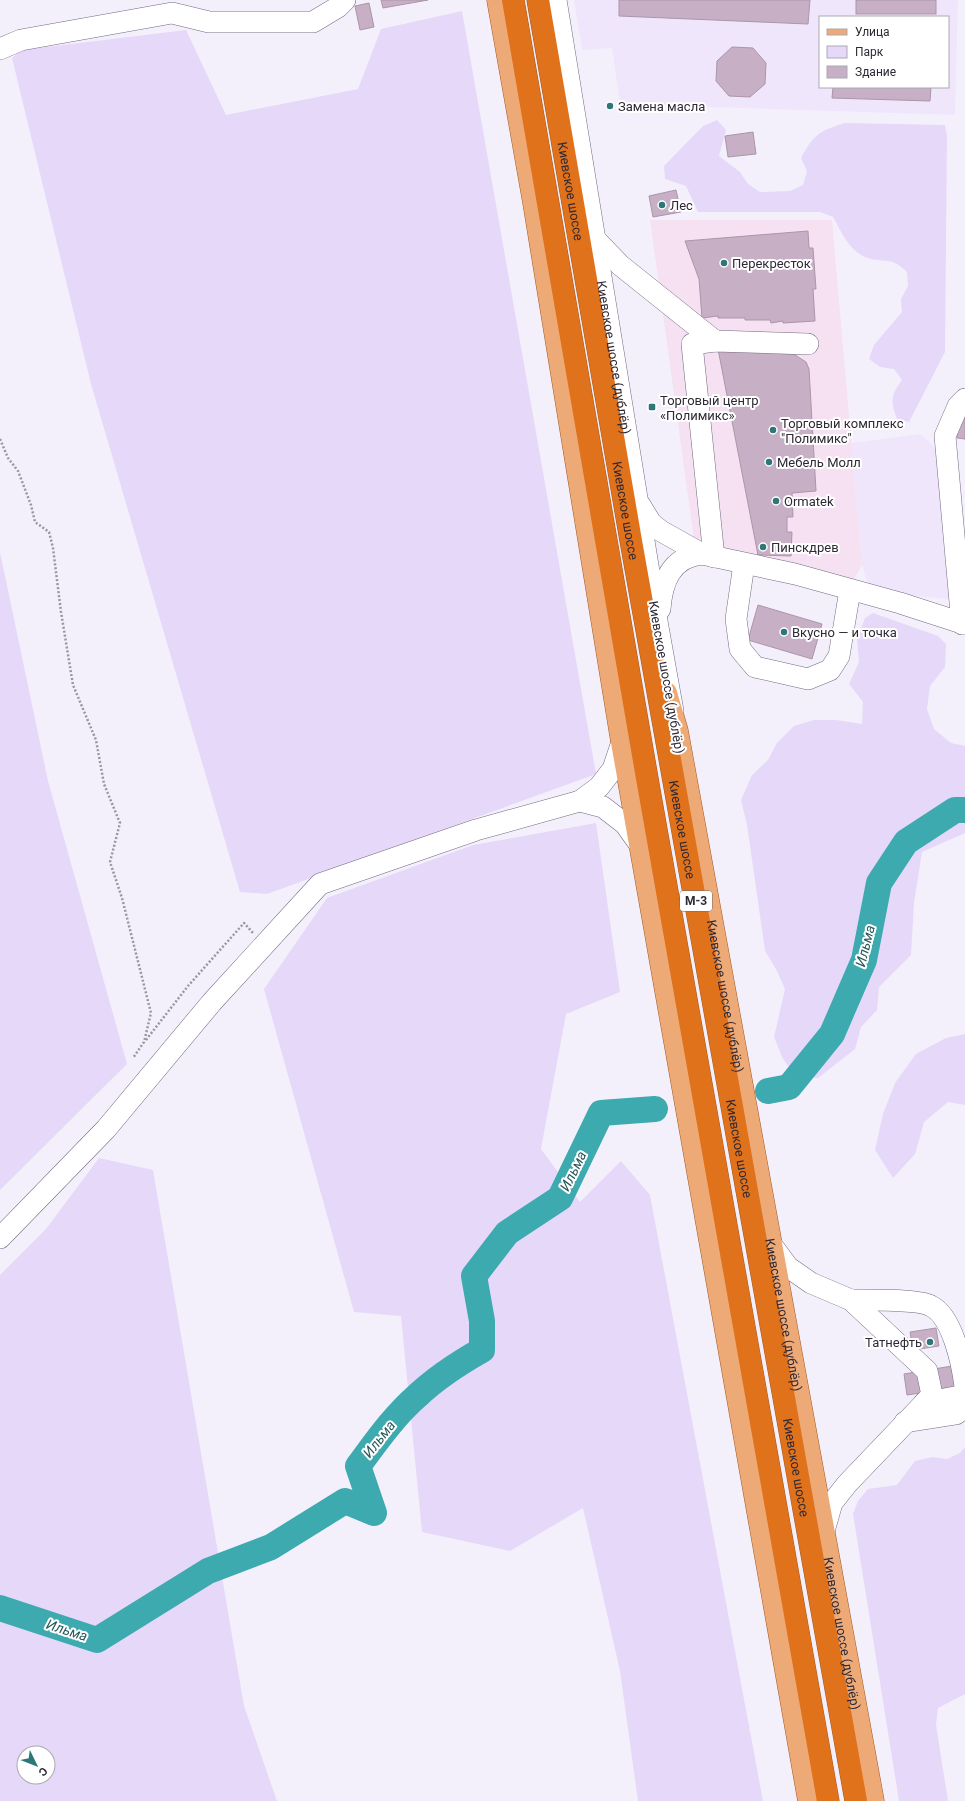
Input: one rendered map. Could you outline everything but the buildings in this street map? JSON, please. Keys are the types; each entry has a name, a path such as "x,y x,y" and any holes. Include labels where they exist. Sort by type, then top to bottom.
{"highway":[{"name":"Киевское шоссе","path":"513,0 647,776 828,1801"},
{"name":"Киевское шоссе","path":"538,0 651,621 856,1801"}],"main road":[{"path":"498,0 534,203 622,742 809,1801"},
{"name":"Киевское шоссе (дублёр)","path":"651,621 677,731 873,1801"}],"street":[{"path":"0,49 21,40 172,13 209,22 313,22 338,7 345,0"},
{"name":"Киевское шоссе (дублёр)","path":"556,0 638,501 651,621"},
{"path":"595,239 620,265 715,341"},
{"path":"708,555 692,344 715,341 808,344"},
{"path":"638,501 645,515 661,531 708,555 795,574 900,603 964,624 945,436 958,406 965,399"},
{"path":"651,621 672,568 690,555 708,555"},
{"path":"744,564 736,619 740,650 754,667 808,679 830,670 839,656 850,590"},
{"path":"0,1238 106,1129 212,1002 320,884 476,830 580,801 599,787 613,769 622,742"},
{"path":"580,801 602,807 625,824 640,845"},
{"path":"771,1244 788,1267 811,1283 851,1300 927,1371 932,1395 847,1484 832,1502 824,1531"},
{"path":"851,1300 919,1303 934,1308 945,1319 959,1350 965,1386"},
{"path":"924,1403 965,1395"},
{"path":"905,1422 956,1414 965,1407"}],"path":[{"path":"0,439 8,458 18,471 32,505 35,522 49,532 53,548 61,612 74,685 96,740 104,784 120,823 110,862 122,898 151,1013 144,1042"},
{"path":"133,1058 188,986 244,923 264,946"}],"shaded area":[{"path":"574,0 958,0 955,115 620,104 612,48 582,50"},
{"path":"650,220 832,220 862,565 852,583 695,547"},
{"path":"920,434 935,448 954,600 870,591 862,565 851,443"}],"green space":[{"path":"462,11 596,774 267,894 240,892 91,384 12,58 22,50 186,30 226,115 358,89 381,29"},
{"path":"717,120 726,130 719,156 740,172 748,184 760,192 790,191 803,185 807,171 801,158 814,138 829,128 845,123 945,125 947,136 945,352 909,422 897,419 893,407 894,394 902,380 894,369 880,367 869,359 874,345 902,312 901,299 908,286 907,272 894,262 871,259 857,253 843,236 833,217 820,212 698,212 686,186 665,179 664,166 703,126"},
{"path":"0,552 48,781 127,1064 0,1190"},
{"path":"873,613 938,636 946,644 945,667 930,686 927,709 934,729 951,743 965,746 965,833 922,852 914,903 911,955 879,987 877,1010 861,1027 855,1049 818,1078 796,1077 783,1059 774,1037 785,989 776,969 765,951 747,825 741,800 752,775 768,760 777,743 794,726 814,720 836,720 862,724 863,702 849,684 859,662 857,639 865,618"},
{"path":"596,823 620,992 566,1014 541,1149 580,1202 621,1161 650,1195 763,1801 638,1801 620,1671 583,1508 510,1551 422,1532 401,1316 354,1312 264,989 327,898 473,845"},
{"path":"965,1034 965,1105 948,1102 924,1122 915,1154 893,1178 875,1150 883,1114 895,1083 916,1054 946,1038"},
{"path":"99,1158 153,1170 244,1706 277,1801 0,1801 0,1275 46,1229"},
{"path":"965,1447 965,1694 938,1708 936,1725 948,1801 899,1801 853,1514 858,1501 868,1489 897,1485 915,1461 932,1457 947,1459 960,1453"}],"waterway":[{"name":"Ильма","path":"768,1091 789,1087 832,1034 864,960 879,883 906,842 955,810 965,810"},
{"name":"Ильма","path":"0,1608 97,1640 208,1571 271,1547 345,1501 374,1513 358,1466 401,1412 424,1389 456,1366 482,1350 482,1321 474,1276 507,1233 560,1198 601,1113 655,1109"}],"place":[{"name":"Замена масла","path":"610,106"},
{"name":"Лес","path":"662,205"},
{"name":"Перекресток","path":"724,263"},
{"name":"Торговый центр «Полимикс»","path":"652,407"},
{"name":"Торговый комплекс \"Полимикс\"","path":"773,430"},
{"name":"Мебель Молл","path":"769,462"},
{"name":"Ormatek","path":"776,501"},
{"name":"Пинскдрев","path":"763,547"},
{"name":"Вкусно — и точка","path":"784,632"},
{"name":"Татнефть","path":"930,1342"}]}
